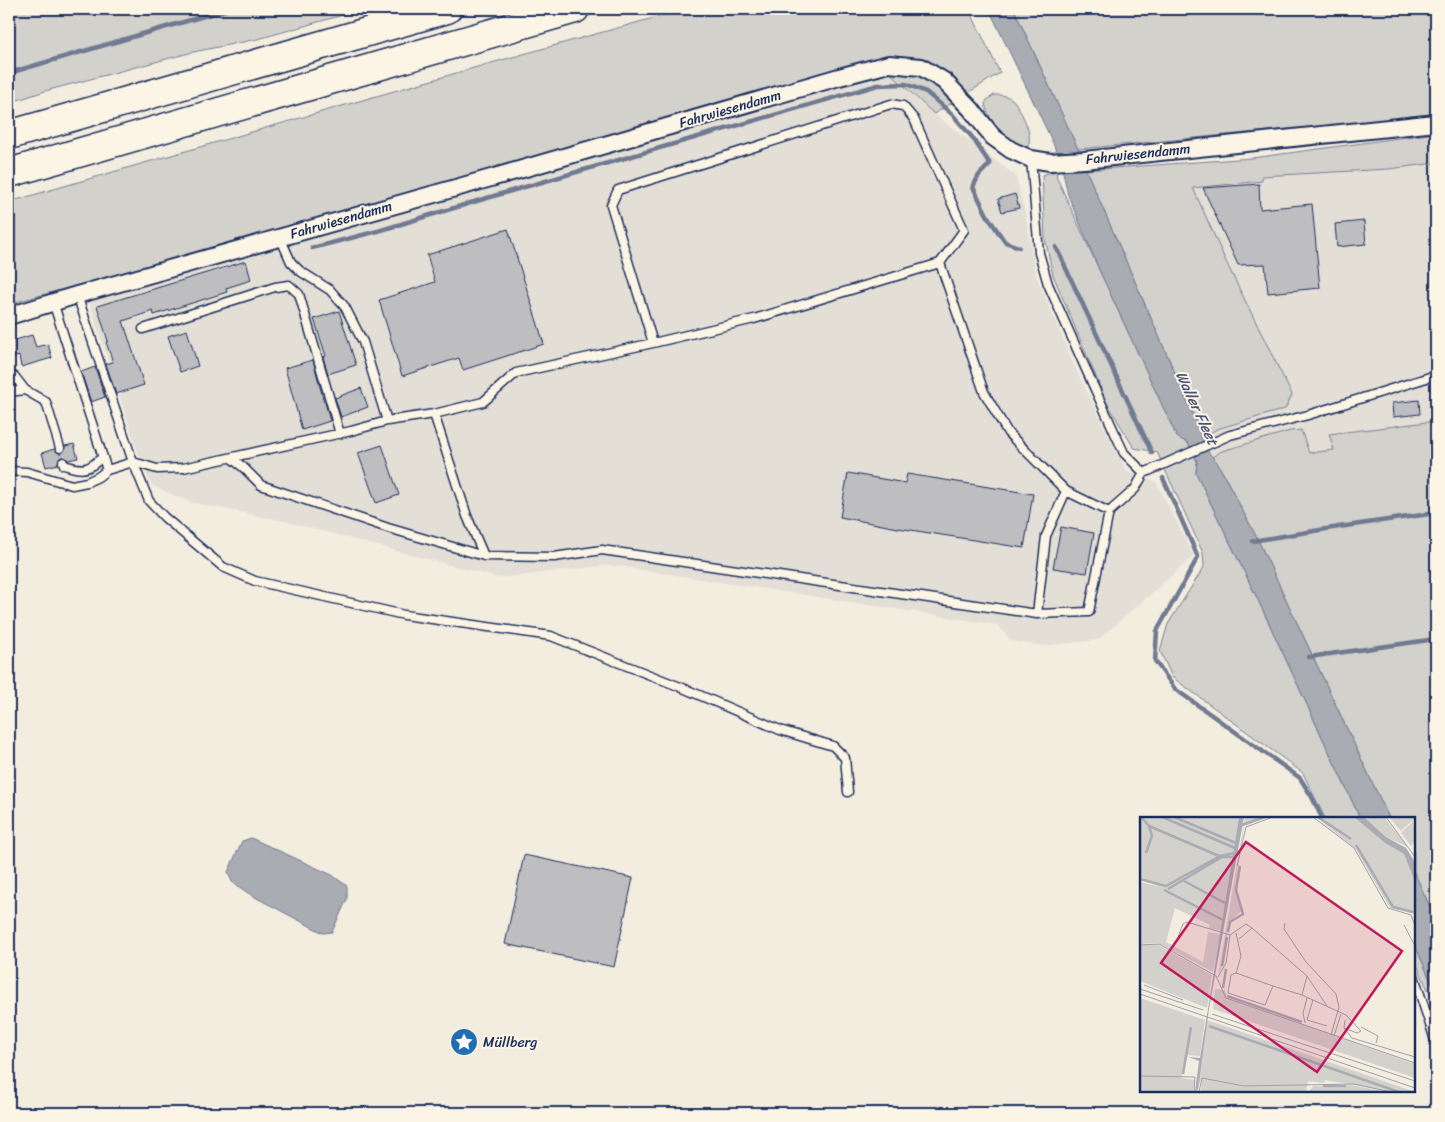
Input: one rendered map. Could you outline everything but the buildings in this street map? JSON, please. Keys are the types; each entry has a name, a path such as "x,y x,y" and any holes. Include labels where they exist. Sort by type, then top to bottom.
{"highway":[{"path":"9,135 447,9"},
{"path":"9,173 575,9"}],"street":[{"name":"Fahrwiesendamm","path":"9,316 889,64 921,68 944,81 994,137 1011,150 1031,159 1050,162 1436,123"}],"lane":[{"path":"9,471 27,472 72,485 87,482 98,477 106,470 133,462 157,469 183,468 387,422 434,414 483,402 516,374 653,343 754,318 940,263 964,230 914,119 903,106 891,104 618,190 611,205 653,343"},
{"path":"1031,159 1040,253 1048,284 1124,453 1144,473"},
{"path":"280,237 291,262 330,290 346,307 363,342 387,422"},
{"path":"940,263 984,392 1008,433 1066,491 1109,512"},
{"path":"143,329 275,287 289,285 299,294 340,434"},
{"path":"77,295 133,462 149,501 164,517 224,567 255,581 404,615 551,636 682,688 780,730 833,746 845,758 848,792"},
{"path":"53,302 106,470"},
{"path":"9,374 15,377 25,390 46,402 60,448"},
{"path":"232,458 261,485 388,528 484,556 554,557 602,550 1037,614 1089,612 1109,512 1135,489 1144,473 1230,435 1308,415 1436,376"},
{"path":"9,392 25,390"},
{"path":"434,414 467,516 484,556"},
{"path":"64,462 64,465 80,469 90,467 97,460 103,458"},
{"path":"1037,614 1046,536 1066,491"},
{"path":"1415,979 1436,1043"}],"shaded area":[{"path":"9,9 364,9 258,39 193,52 45,91 9,103"},
{"path":"686,9 969,9 1000,73 934,114 888,71 312,220 9,304 9,202 484,65"},
{"path":"989,9 1014,9 1078,149 1197,423 1204,444 1217,462 1258,540 1389,817 1360,817 1196,473 1197,461 1188,443 1177,437 1101,274 1068,195 1062,168 1053,143"},
{"path":"1014,9 1436,9 1436,115 1078,149"},
{"path":"888,71 934,114 1016,176 1026,217 1036,275 1077,372 1126,470 1156,482 1194,556 1098,640 1043,646 1011,641 998,625 610,565 499,578 280,520 189,502 151,485 137,450 89,302"},
{"path":"994,95 1008,97 1016,104 1028,131 1029,143 1027,148 1022,149 1009,140 991,120 985,104"},
{"path":"1436,133 1436,163 1389,169 1262,176 1262,181 1193,188 1228,266 1292,395 1285,409 1217,429 1201,438 1197,423 1086,170 1252,158"},
{"path":"1436,163 1436,421 1329,434 1335,450 1309,453 1301,430 1290,431 1222,451 1212,457 1201,438 1217,429 1284,409 1228,266 1192,187 1262,181 1262,176 1389,169"},
{"path":"1056,171 1057,178 1177,437 1188,443 1197,461 1196,473 1360,817 1325,817 1303,773 1172,677 1160,651 1168,624 1204,567 1203,553 1157,452 1134,448 1107,403 1053,275 1045,238 1042,175"},
{"path":"1436,421 1436,920 1415,874 1415,817 1389,817 1258,540 1223,473 1212,457 1222,451 1290,431 1301,430 1309,453 1334,450 1329,434"},
{"path":"251,838 332,875 347,886 347,899 332,932 323,933 251,895 232,882 228,872 242,841"},
{"path":"1415,874 1436,920 1436,993 1415,945"},
{"path":"1415,945 1436,993 1436,1008 1415,960"}],"waterway":[{"path":"9,73 228,9"},
{"path":"312,248 378,231 878,85 906,84 926,92 952,114 972,137 990,164 979,175 973,187 988,217 1005,242 1019,247"},
{"path":"1056,247 1152,453"},
{"path":"1163,478 1198,557 1157,631 1155,661 1175,689 1300,778 1322,817"},
{"path":"1252,541 1436,513"},
{"path":"1309,657 1436,639"}],"place":[{"name":"Müllberg","path":"464,1042"}],"water label":[{"name":"Waller Fleet","path":"1197,408"}]}
